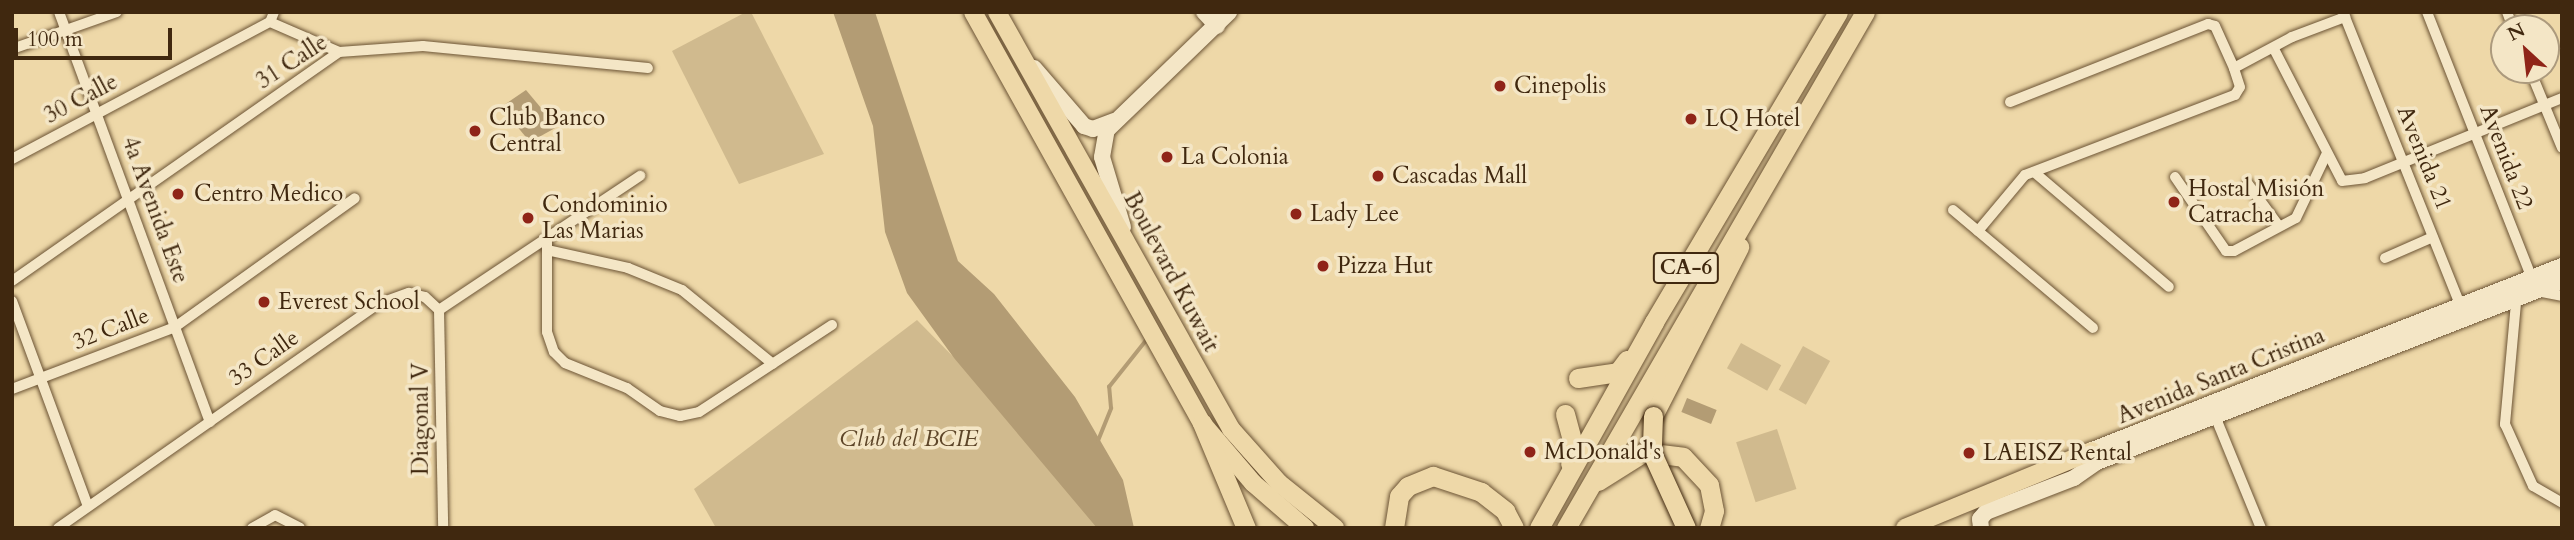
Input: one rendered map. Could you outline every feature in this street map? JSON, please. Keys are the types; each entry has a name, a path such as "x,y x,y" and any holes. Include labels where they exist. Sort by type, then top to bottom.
{"highway":[{"name":"CA-6","path":"1539,528 1654,322 1838,12"},
{"name":"CA-6","path":"1566,528 1746,212 1865,12"},
{"path":"1686,528 1652,453 1650,433 1658,402 1701,327 1740,245 1746,212"},
{"path":"1578,378 1618,372 1654,322"},
{"path":"1565,414 1574,448 1565,478"},
{"path":"1202,423 1246,528"},
{"path":"1587,492 1632,456 1670,452 1694,464 1709,485 1714,511 1709,528"},
{"path":"1394,528 1399,496 1408,486 1433,476 1481,492 1505,511 1514,528"}],"main road":[{"name":"Boulevard Kuwait","path":"974,12 1202,423 1253,483 1305,528"},
{"name":"Boulevard Kuwait","path":"997,12 1231,429 1279,483 1335,528"},
{"path":"1931,528 2094,457"},
{"path":"1905,528 2066,469"}],"street":[{"name":"4a Avenida Este","path":"59,12 96,115 131,197 210,422"},
{"path":"12,49 117,12"},
{"path":"1204,12 1217,26"},
{"path":"1126,238 1102,157 1103,140 1114,121 1229,12"},
{"name":"Avenida 22","path":"2427,12 2534,284"},
{"path":"2234,68 2292,37 2344,15"},
{"name":"Avenida 21","path":"2344,15 2463,312"},
{"path":"272,17 339,52"},
{"name":"30 Calle","path":"12,159 272,17"},
{"path":"1978,231 2025,175 2235,95 2240,87 2216,26 2208,24 2010,102"},
{"name":"31 Calle","path":"12,281 339,52 423,46 648,68"},
{"path":"2274,49 2326,155 2342,181 2403,162 2562,98"},
{"path":"1023,55 1084,126 1093,129 1114,121"},
{"path":"2536,84 2562,148"},
{"path":"2175,177 2226,251 2234,251 2304,209 2326,155"},
{"path":"2034,172 2169,287"},
{"path":"439,310 547,244 640,176"},
{"path":"2248,184 2279,226"},
{"name":"32 Calle","path":"12,389 175,327 355,198"},
{"path":"1953,210 2093,328"},
{"path":"2385,258 2433,237"},
{"path":"547,244 547,332 554,352 565,363 602,375 660,411 680,416 699,412 832,325"},
{"path":"547,244 628,268 682,290 773,364"},
{"name":"Avenida Santa Cristina","path":"1980,528 1980,519 1986,512 2074,478 2094,457 2517,291 2534,284 2562,266"},
{"name":"Avenida Santa Cristina","path":"2534,284 2562,281"},
{"path":"2534,284 2562,296"},
{"path":"2517,291 2505,424 2533,486 2562,503"},
{"name":"33 Calle","path":"58,528 387,298 417,294 439,310"},
{"path":"12,301 88,506"},
{"name":"Diagonal V","path":"439,310 443,528"},
{"name":"Avenida Santa Cristina","path":"1896,528 2063,458 2094,457 2215,416 2463,312"},
{"path":"2215,416 2260,528"},
{"path":"252,528 275,515 292,520 300,528"}],"green space":[{"path":"746,12 751,12 824,154 739,184 672,51"},
{"name":"Club del BCIE","path":"917,320 1048,453 1100,528 716,528 694,489"},
{"path":"1741,343 1781,365 1767,391 1727,368"},
{"path":"1803,346 1830,361 1806,405 1779,390"},
{"path":"1777,429 1796,489 1756,502 1736,442"}],"shaded area":[{"path":"833,12 875,12 958,261 994,294 1075,397 1123,480 1134,528 1097,528 954,358 907,293 885,232 873,126"},
{"path":"526,90 557,127 530,142 501,107"},
{"path":"1687,398 1717,410 1711,424 1681,412"}],"waterway":[{"path":"1098,441 1111,408 1109,387 1148,338"}],"place":[{"name":"Cinepolis","path":"1500,86"},
{"name":"LQ Hotel","path":"1691,119"},
{"name":"Club Banco Central","path":"475,131"},
{"name":"La Colonia","path":"1167,157"},
{"name":"Cascadas Mall","path":"1378,176"},
{"name":"Centro Medico","path":"178,194"},
{"name":"Hostal Misión Catracha","path":"2174,202"},
{"name":"Lady Lee","path":"1296,214"},
{"name":"Condominio Las Marias","path":"528,218"},
{"name":"Pizza Hut","path":"1323,266"},
{"name":"Everest School","path":"264,302"},
{"name":"McDonald's","path":"1530,452"},
{"name":"LAEISZ Rental","path":"1969,453"}]}
